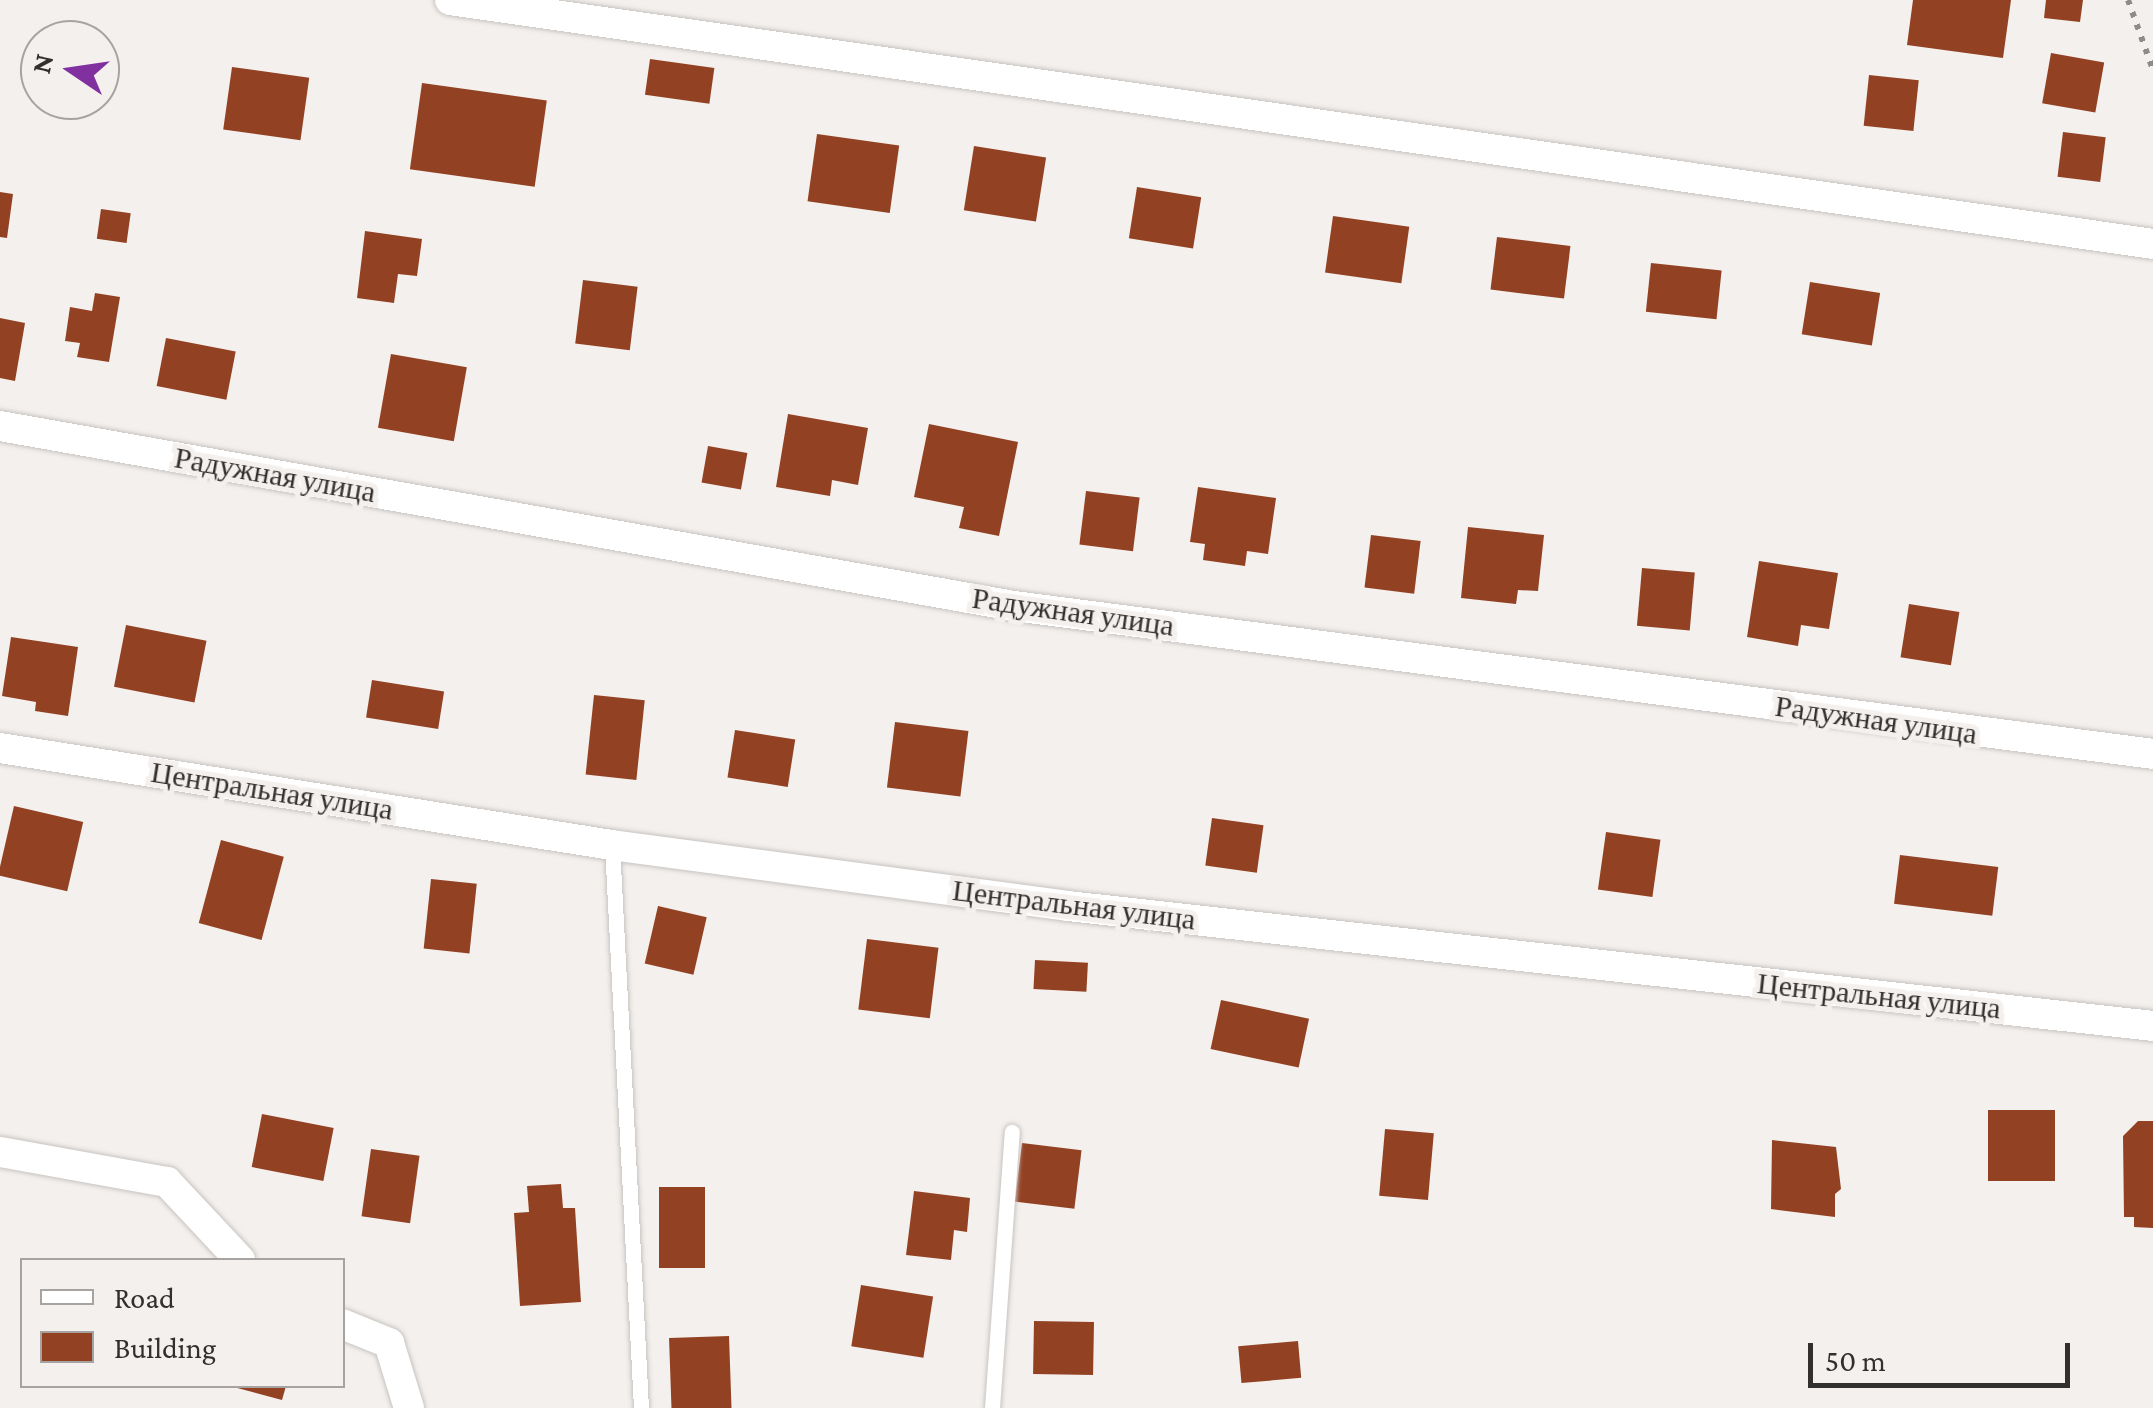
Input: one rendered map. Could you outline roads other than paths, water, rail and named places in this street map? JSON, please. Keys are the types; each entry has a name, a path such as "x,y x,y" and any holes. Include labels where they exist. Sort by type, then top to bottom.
{"street":[{"path":"450,0 2153,244"},
{"name":"Радужная улица","path":"0,426 1014,606 2153,754"},
{"name":"Центральная улица","path":"0,748 612,846 1068,906 2153,1026"},
{"path":"0,1152 167,1182 238,1258"},
{"path":"345,1325 389,1344 410,1408"}],"lane":[{"path":"612,846 640,1408"},
{"path":"992,1408 1012,1132"}]}
